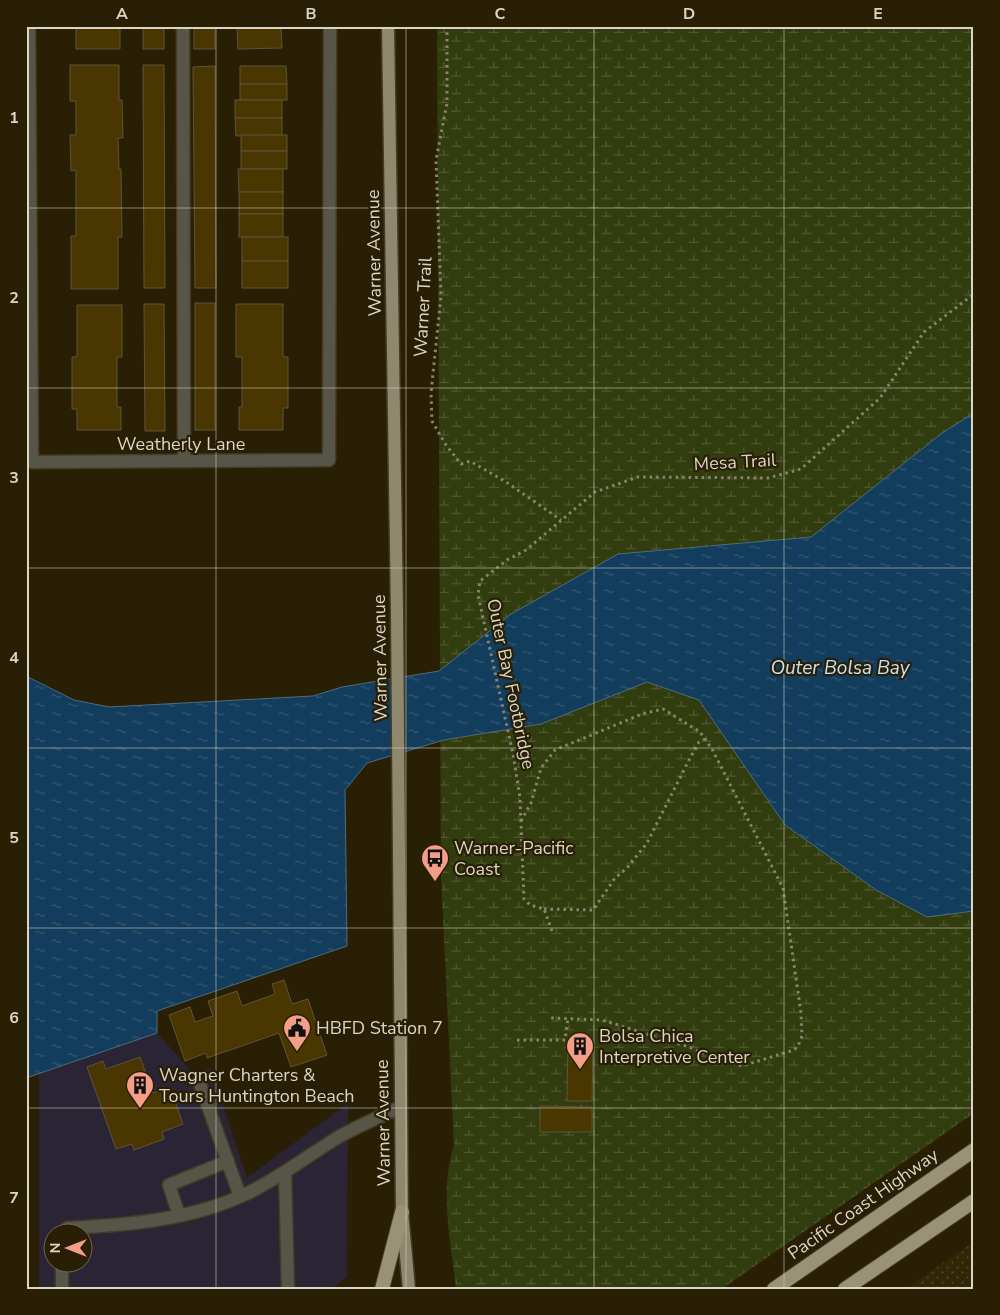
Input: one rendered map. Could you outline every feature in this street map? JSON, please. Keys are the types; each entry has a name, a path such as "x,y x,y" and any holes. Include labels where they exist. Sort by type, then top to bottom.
{"highway":[{"name":"Pacific Coast Highway","path":"774,1289 974,1150"},
{"path":"845,1289 974,1201"},
{"path":"382,1289 402,1212"}],"main road":[{"name":"Warner Avenue","path":"388,26 398,612 400,1107 402,1212 409,1289"}],"street":[{"name":"Weatherly Lane","path":"29,26 32,462 329,460 330,26"},
{"path":"183,26 184,462"},
{"path":"200,1084 240,1196"},
{"path":"92,1227 124,1225 214,1207 285,1173 330,1142 400,1107"},
{"path":"180,1215 169,1186 228,1161"},
{"path":"285,1173 288,1289"},
{"path":"62,1272 62,1289"}],"path":[{"name":"Warner Trail","path":"447,26 447,103 436,160 441,296 431,393 432,421 446,445 461,464 470,460 506,482 560,520"},
{"name":"Mesa Trail","path":"507,560 526,550 595,492 638,477 768,478 801,469 880,398 924,332 974,294"},
{"name":"Outer Bay Footbridge","path":"507,560 480,581 478,595 514,754 520,798 524,900 530,905 544,909"},
{"path":"521,821 531,803 541,768 555,750 642,714 662,709 700,732 712,749 783,888 801,1013 802,1036 794,1050 742,1066 714,1058 689,1047 602,1020 551,1018"},
{"path":"552,931 544,909 592,910 616,878 627,868 647,843 688,760 699,742 705,739"},
{"path":"517,1040 565,1040 568,1018"}],"shaded area":[{"path":"157,1033 193,1073 211,1068 247,1178 348,1103 347,1277 331,1289 39,1289 39,1074"}],"green space":[{"path":"437,26 974,26 974,1113 722,1289 456,1289 449,1235 447,1199 447,1181 454,1146 441,876"}],"sand":[{"path":"974,1241 974,1289 906,1289"}],"water":[{"name":"Outer Bolsa Bay","path":"974,413 974,911 927,917 876,890 785,825 699,700 647,682 541,724 444,740 367,763 345,790 347,946 157,1011 157,1033 26,1078 26,676 74,700 109,707 313,696 342,687 439,671 511,614 618,554 811,537 942,433"}],"building":[{"path":"143,26 164,26 164,49 143,49"},
{"path":"194,26 215,26 215,49 194,49"},
{"path":"281,26 282,48 238,49 237,27"},
{"path":"120,27 120,49 76,49 76,28"},
{"path":"70,65 119,65 119,100 122,100 123,138 118,138 119,169 121,169 122,237 118,237 118,289 71,289 71,236 76,236 76,170 71,171 70,135 76,135 76,101 70,101"},
{"path":"143,65 164,65 165,288 144,288"},
{"path":"215,66 216,288 195,288 193,67"},
{"path":"240,66 286,66 287,84 240,84"},
{"path":"240,84 287,84 287,100 240,100"},
{"path":"235,100 282,100 282,118 235,118"},
{"path":"235,118 282,118 282,135 236,136"},
{"path":"241,135 287,135 287,151 241,151"},
{"path":"241,151 287,151 287,169 241,169"},
{"path":"238,169 283,169 283,192 239,192"},
{"path":"239,192 283,192 283,214 239,214"},
{"path":"239,214 283,214 283,237 239,237"},
{"path":"242,237 288,237 288,261 242,261"},
{"path":"242,261 288,261 288,288 242,288"},
{"path":"195,303 215,303 215,430 195,430"},
{"path":"144,304 164,304 165,431 145,431"},
{"path":"236,304 283,304 283,357 288,357 288,408 283,408 283,430 239,430 239,407 242,407 242,357 236,357"},
{"path":"77,305 122,305 122,357 117,357 117,407 121,407 121,430 77,430 77,409 72,409 72,357 77,357"},
{"path":"284,980 292,1004 308,999 327,1055 291,1067 279,1033 207,1058 206,1053 185,1061 169,1015 190,1007 195,1022 213,1016 208,1001 237,991 242,1006 275,994 272,984"},
{"name":"Bolsa Chica Interpretive Center","path":"568,1039 593,1039 592,1101 567,1101"},
{"name":"Wagner Charters & Tours Huntington Beach","path":"140,1057 153,1093 170,1087 183,1124 162,1132 164,1139 134,1150 132,1144 116,1149 87,1067 103,1061 106,1069"},
{"path":"540,1106 592,1107 592,1132 540,1132"}],"place":[{"name":"Warner-Pacific Coast","path":"435,882"},
{"name":"HBFD Station 7","path":"297,1052"},
{"name":"Bolsa Chica Interpretive Center","path":"580,1070"},
{"name":"Wagner Charters & Tours Huntington Beach","path":"140,1109"}]}
